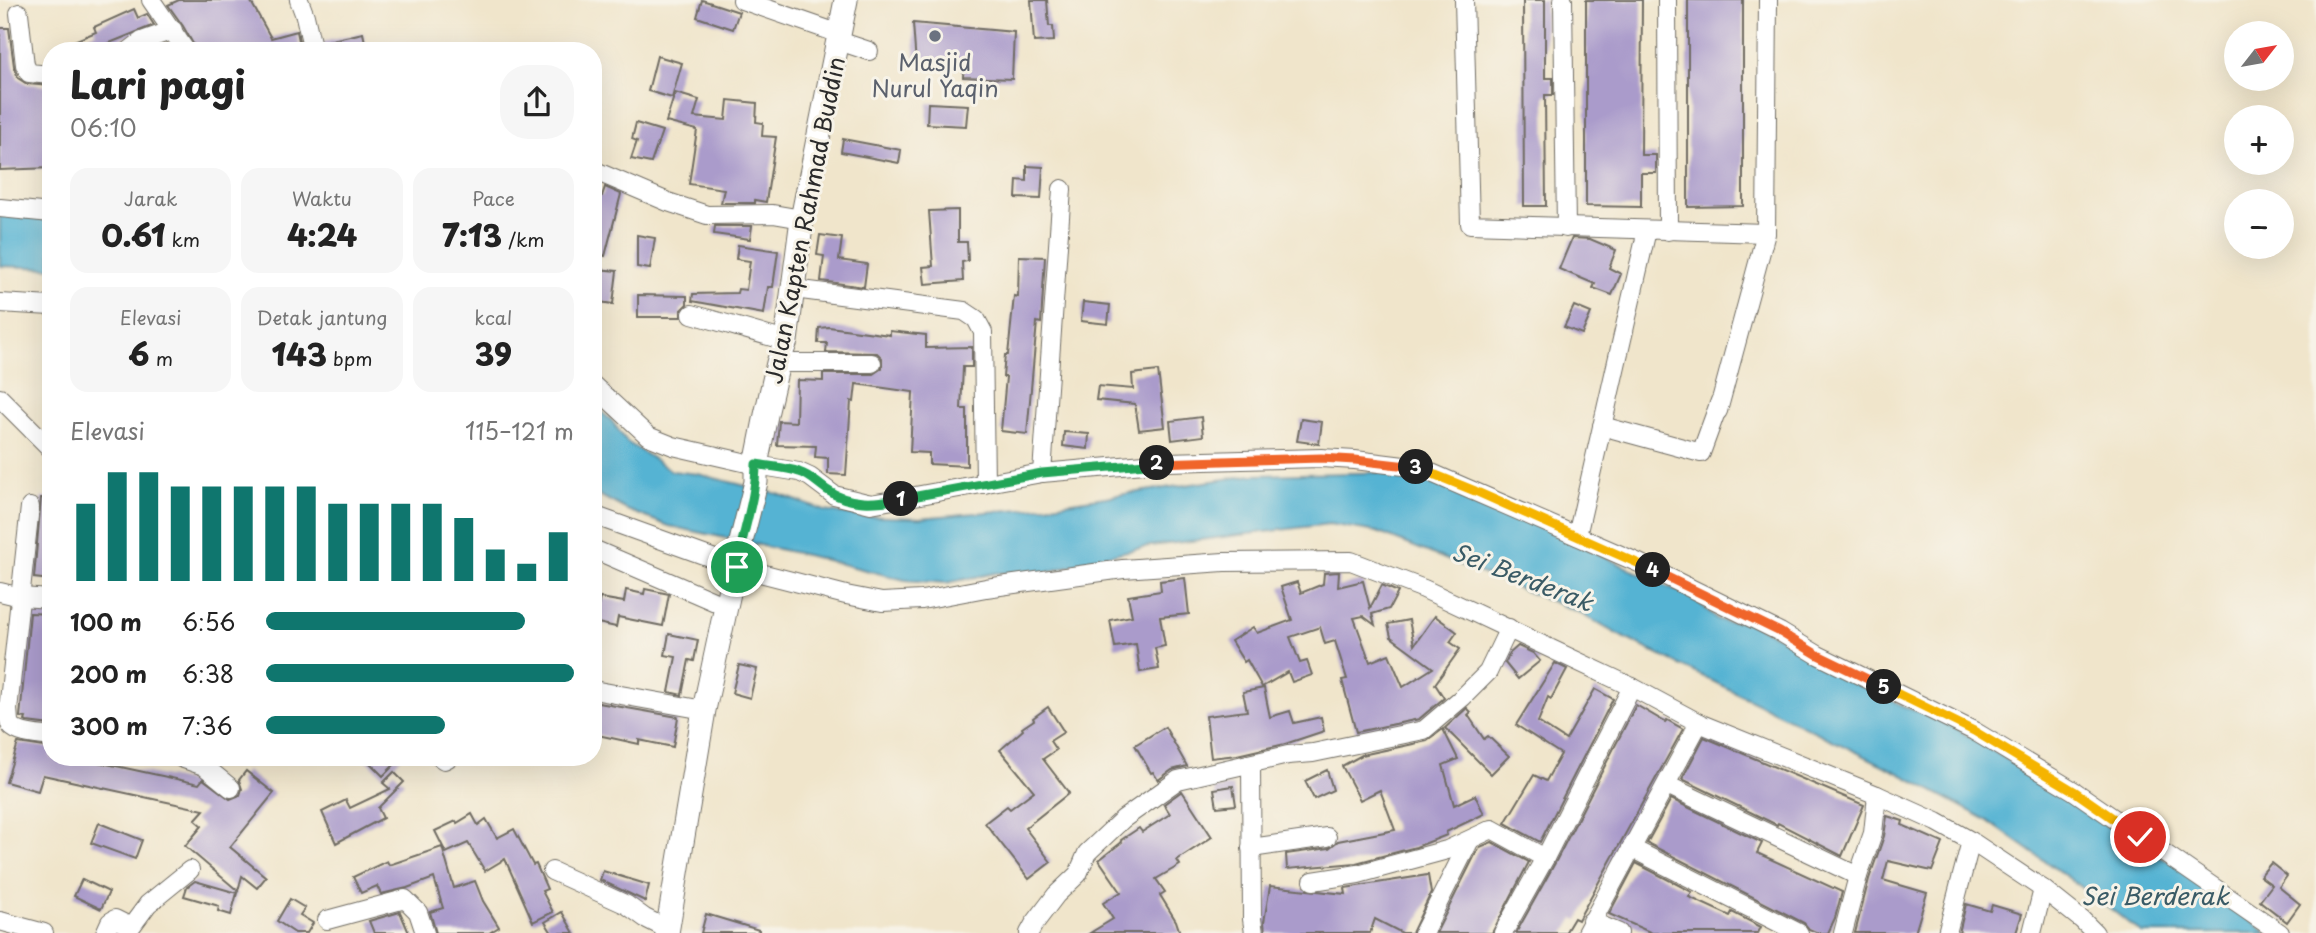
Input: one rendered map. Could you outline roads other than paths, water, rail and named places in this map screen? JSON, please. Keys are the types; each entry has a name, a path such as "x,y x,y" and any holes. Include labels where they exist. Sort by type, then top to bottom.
{"main road":[{"name":"Jalan Kapten Rahmad Buddin","path":"667,931 704,710 737,567 778,363 786,341 802,219 846,0"}],"street":[{"path":"151,0 180,42"},
{"path":"299,0 311,42"},
{"path":"743,0 869,51"},
{"path":"1464,0 1469,222 1473,226 1766,233"},
{"path":"1563,0 1566,228"},
{"path":"1667,0 1668,231"},
{"path":"1602,426 1701,453 1719,405 1766,233 1768,0"},
{"path":"19,13 25,65 29,73 42,74"},
{"path":"141,42 173,30"},
{"path":"602,174 668,202 707,215 773,214 802,219"},
{"path":"1042,473 1062,189"},
{"path":"0,208 42,212"},
{"path":"1577,536 1647,230"},
{"path":"794,289 964,311 976,319 983,332 985,484"},
{"path":"0,303 42,305"},
{"path":"692,314 786,341"},
{"path":"778,363 872,363"},
{"path":"602,393 648,436 756,473 799,472 834,495 871,504 1042,473 1167,462 1321,458 1420,468 1577,536 1780,632 1818,655 1974,731 2074,791 2280,933"},
{"path":"0,398 42,440"},
{"path":"30,507 8,710 9,722 14,728 42,735"},
{"path":"602,518 737,567 882,602 922,600 986,588 1124,569 1224,562 1351,561 1424,589 1508,628 1633,687 1699,723 1937,822 1971,841 2043,889 2095,933"},
{"path":"602,553 727,607"},
{"path":"0,592 42,598"},
{"path":"1029,933 1056,895 1078,874 1087,853 1123,819 1178,780 1288,755 1313,753 1424,730 1488,672 1508,628"},
{"path":"1503,933 1633,687"},
{"path":"602,692 704,710"},
{"path":"1619,933 1589,927 1699,723"},
{"path":"1251,764 1253,926"},
{"path":"204,766 231,788"},
{"path":"1667,785 1858,876"},
{"path":"1843,933 1873,833 1877,795"},
{"path":"1313,881 1358,874 1447,850 1492,829 1545,858"},
{"path":"1251,848 1326,837"},
{"path":"1423,933 1470,840"},
{"path":"1947,933 1971,841"},
{"path":"1632,848 1800,933"},
{"path":"105,933 110,922 115,919 136,930 148,904 190,870"},
{"path":"552,871 626,905 667,931"},
{"path":"2032,933 2043,889"},
{"path":"327,920 405,899 418,912 425,933"},
{"path":"0,921 35,931"}],"water":[{"path":"0,214 42,217 42,268 0,266"},
{"name":"Sei Berderak","path":"602,412 627,442 672,471 698,474 778,494 825,511 856,516 920,518 1032,508 1252,475 1415,474 1691,595 1717,619 1726,622 1746,621 1859,675 1903,707 1939,718 2055,789 2141,849 2174,863 2267,933 2142,933 1985,819 1899,773 1617,634 1576,611 1377,532 1329,524 1150,546 1049,572 996,573 946,583 905,580 806,555 669,526 627,510 602,497"}],"place":[{"name":"Masjid Nurul Yaqin","path":"935,36"}]}
